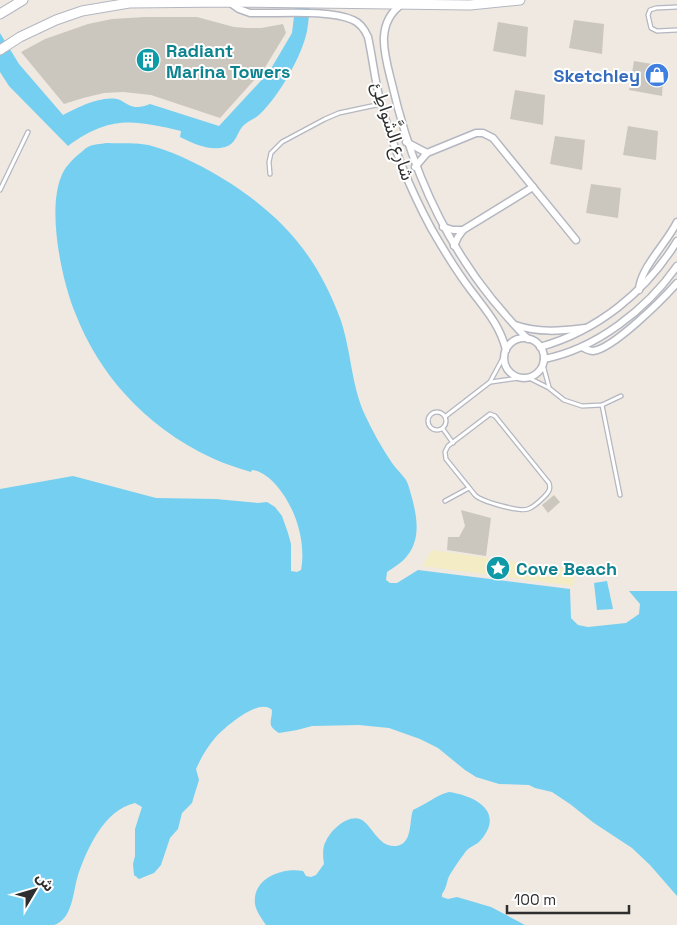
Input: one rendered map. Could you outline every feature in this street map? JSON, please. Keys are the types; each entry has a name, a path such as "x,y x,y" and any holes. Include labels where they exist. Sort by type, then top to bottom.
{"main road":[{"path":"0,14 22,0"},
{"path":"0,50 36,28 82,11 130,3 231,1 470,5 520,0"}],"street":[{"name":"شارع الشَّواطِئ","path":"231,1 244,11 331,14 354,20 366,33 381,104 399,157 425,216 456,268 495,321 502,335 505,353"},
{"name":"شارع الشَّواطِئ","path":"402,4 387,21 383,40 395,100 415,167 454,246 482,286 528,339"},
{"path":"427,153 476,133 487,134 493,138 576,240"},
{"name":"شارع الشَّواطِئ","path":"406,142 427,153 415,167"},
{"path":"454,246 463,230 533,187"},
{"path":"639,290 640,280 644,272 662,248 677,222"},
{"path":"444,227 453,230 463,230"},
{"path":"540,347 568,338 588,328 613,311 639,290 658,269 677,242"},
{"path":"544,362 540,347 533,340 517,340 512,342 505,353 505,363 508,370 519,378 529,378 538,373 544,362 582,346 609,331 634,312 662,286 677,266"},
{"path":"582,346 589,350 596,350 612,341 648,313 677,283"},
{"path":"513,324 531,330 550,332 588,328"}],"lane":[{"path":"677,7 656,8 650,10 648,15 651,28 657,31 677,30"},
{"path":"270,174 270,153 282,142 339,113 381,104"},
{"path":"0,190 28,132"},
{"path":"446,416 490,382 505,353"},
{"path":"544,362 549,388"},
{"path":"490,382 519,378"},
{"path":"529,378 576,404 588,406 602,405 622,396"},
{"path":"602,405 620,494"},
{"path":"443,429 439,430 430,427 428,419 434,412 442,413 446,416"},
{"path":"494,414 549,483 550,488 547,494 532,507 525,510 484,502 469,488 445,456 446,449 453,443 489,415 494,414"},
{"path":"443,429 447,421 446,416"},
{"path":"443,429 453,443"},
{"path":"445,501 469,488"}],"sand":[{"name":"Cove Beach","path":"432,550 575,570 574,586 422,566"}],"water":[{"path":"296,0 310,0 307,31 295,64 275,97 258,116 244,125 232,143 225,147 213,148 202,146 180,137 181,131 136,123 110,125 97,129 68,146 9,86 0,72 0,33 19,64 63,115 91,102 114,99 136,107 150,104 219,126 269,72 292,33"},
{"path":"107,143 152,146 183,157 212,172 250,197 283,225 310,258 331,296 340,318 347,342 356,390 364,413 384,451 406,480 414,505 417,528 414,542 405,558 387,572 386,580 390,583 397,583 418,570 570,589 571,618 578,625 588,627 626,623 639,614 640,604 629,591 677,591 677,896 650,865 632,848 552,792 529,785 499,784 476,777 438,748 420,739 389,728 359,725 312,726 279,733 271,725 272,710 266,707 259,707 242,715 212,741 196,769 199,780 192,803 182,813 178,829 170,838 161,865 154,873 139,879 134,875 135,829 142,807 135,803 124,807 114,814 98,832 78,875 69,911 60,922 54,925 0,925 0,489 73,476 156,498 267,502 275,507 282,516 288,533 291,544 291,571 297,572 301,570 302,546 300,533 291,508 278,487 259,471 252,470 251,472 200,452 176,438 154,421 133,403 110,375 80,325 61,266 55,209 57,192 62,174 74,159 90,146"},
{"path":"607,581 613,609 597,610 594,583"},
{"path":"449,792 469,797 478,802 489,814 490,823 487,832 479,842 465,852 451,873 442,897 448,899 457,897 491,907 525,925 266,925 255,904 255,895 258,887 270,876 287,871 303,871 306,876 311,877 316,875 324,864 323,852 325,843 340,824 350,819 360,819 384,843 396,846 408,837 413,810"}],"building":[{"name":"Radiant Marina Towers","path":"197,17 234,27 247,28 261,28 283,24 286,33 264,69 220,118 151,95 123,92 104,93 64,104 21,52 45,39 88,24 112,19"},
{"path":"574,20 604,24 602,54 569,48"},
{"path":"498,22 528,27 526,57 493,51"},
{"path":"634,61 664,66 662,96 629,90"},
{"path":"515,90 545,95 543,125 510,119"},
{"path":"628,126 658,131 656,160 623,155"},
{"path":"555,136 585,140 582,170 550,164"},
{"path":"591,184 621,188 618,218 586,213"},
{"path":"554,495 560,502 548,513 542,505"},
{"name":"Cove Beach","path":"461,510 491,518 486,556 447,550 448,537 459,537 465,526"}],"place":[{"name":"Radiant Marina Towers","path":"148,60"},
{"name":"Sketchley","path":"657,75"},
{"name":"Cove Beach","path":"498,568"}]}
